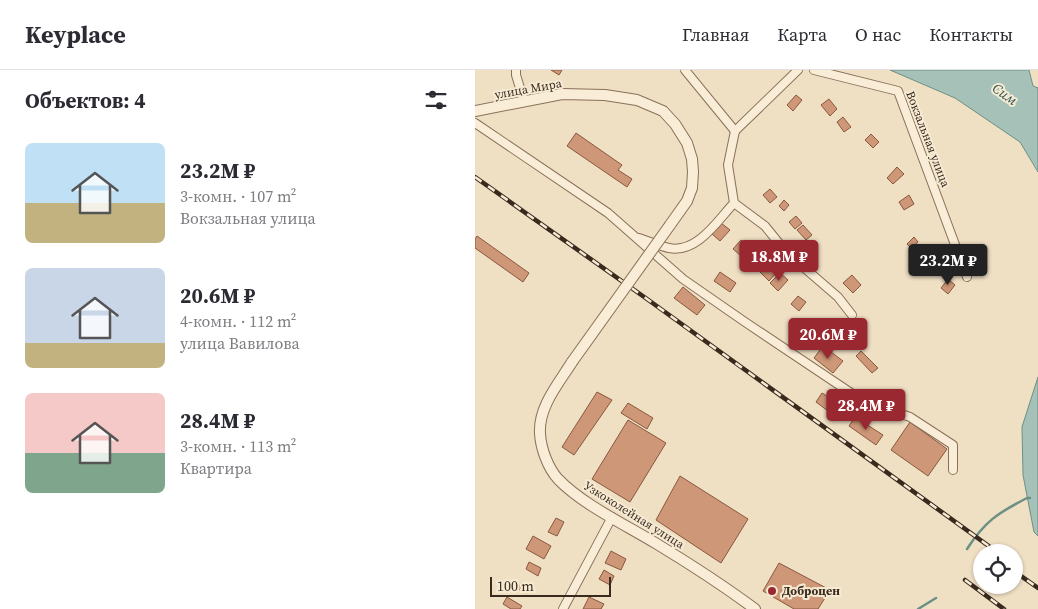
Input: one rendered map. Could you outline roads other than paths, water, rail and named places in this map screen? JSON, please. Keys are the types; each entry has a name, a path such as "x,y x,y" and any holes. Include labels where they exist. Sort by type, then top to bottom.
{"street":[{"path":"516,70 515,75 524,101"},
{"path":"685,70 735,131"},
{"path":"798,70 735,131 728,164 735,203 765,226 786,252 838,297 852,315"},
{"name":"Вокзальная улица","path":"814,70 899,91 967,277"},
{"name":"улица Мира","path":"475,111 562,94 605,95 637,100 663,111 675,124 687,143 692,159 693,172 692,188 687,201 572,362"},
{"path":"475,123 608,213 683,279 863,401 911,416 953,445 953,470"},
{"path":"635,236 671,248 686,248 697,242 735,203"},
{"name":"Узкоколейная улица","path":"572,362 543,410 539,433 544,454 557,478 577,496 659,545 755,609"},
{"path":"563,609 612,517"}],"water":[{"name":"Сим","path":"890,70 1029,70 1033,86 1038,88 1038,172 1020,142 955,98"},
{"path":"1038,377 1038,536 1034,532 1023,475 1022,427"}],"waterway":[{"path":"967,549 980,531 1000,513 1030,498"},
{"path":"918,609 936,598"}],"railway":[{"path":"475,177 986,544"},
{"path":"1023,577 1038,588"},
{"path":"965,580 1004,609"}],"place":[{"name":"Доброцен","path":"772,591"}]}
